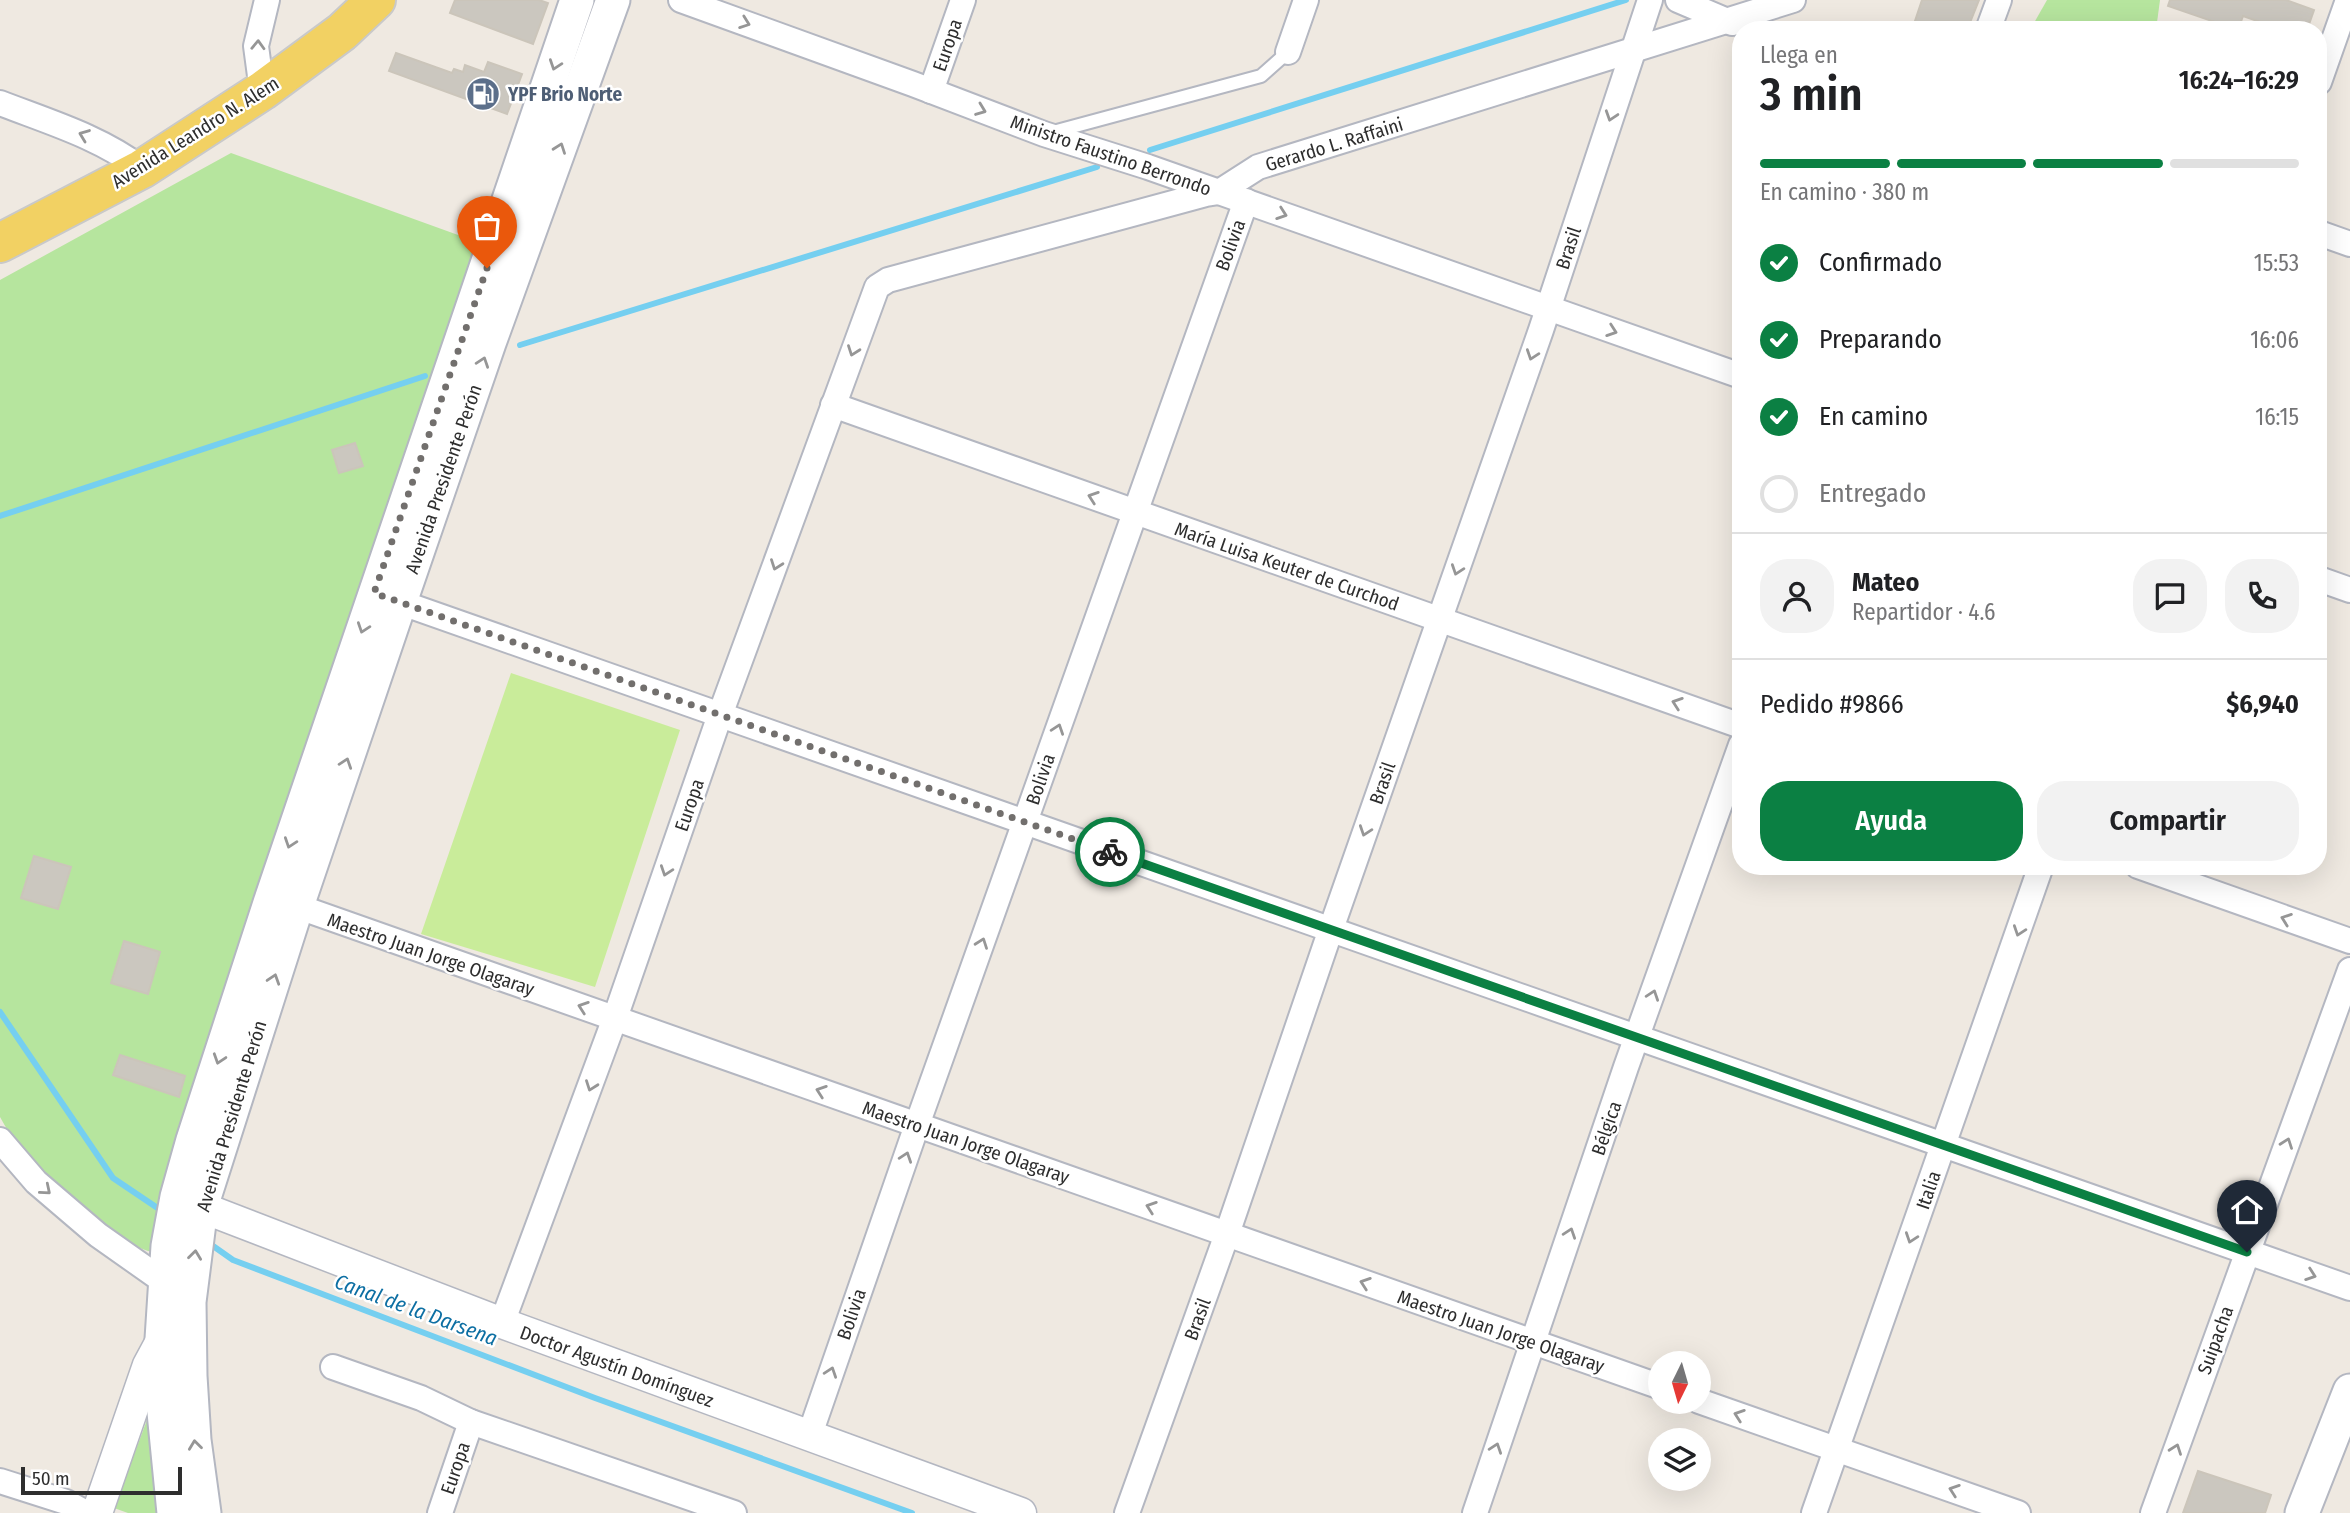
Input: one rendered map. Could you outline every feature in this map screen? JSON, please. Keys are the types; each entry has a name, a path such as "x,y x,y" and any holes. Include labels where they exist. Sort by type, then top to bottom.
{"main road":[{"name":"Avenida Leandro N. Alem","path":"0,243 142,169 262,91 342,32 376,0"},
{"name":"Avenida Presidente Perón","path":"507,253 577,0"},
{"name":"Avenida Presidente Perón","path":"162,1339 177,1292 189,1202 284,902 507,253 613,0"},
{"path":"177,1292 190,1376 194,1440 204,1513"},
{"path":"162,1339 164,1412 174,1513"},
{"path":"2302,1513 2350,1391"}],"street":[{"path":"262,91 256,46 267,0"},
{"name":"Ministro Faustino Berrondo","path":"681,0 1044,134 1246,201 1732,373"},
{"name":"Europa","path":"931,91 963,0"},
{"path":"1288,52 1306,0"},
{"name":"Brasil","path":"1127,1513 1227,1234 1549,308 1650,0"},
{"path":"1678,0 1732,23"},
{"name":"Gerardo L. Raffaini","path":"877,287 888,280 1219,192 1258,167 1793,0"},
{"path":"1991,21 1999,0"},
{"path":"2327,59 2348,0"},
{"path":"0,103 97,140 120,152 142,169"},
{"name":"Bolivia","path":"809,1437 917,1125 1246,201"},
{"path":"2327,236 2350,244"},
{"name":"Europa","path":"502,1323 615,1018 720,715 877,287"},
{"name":"María Luisa Keuter de Curchod","path":"833,405 1732,723"},
{"path":"2327,582 2350,590"},
{"path":"387,597 2350,1288"},
{"name":"Bélgica","path":"1475,1513 1626,1067 1639,1038 1732,771"},
{"name":"Italia","path":"1814,1513 2038,875"},
{"path":"2163,875 2350,941"},
{"name":"Maestro Juan Jorge Olagaray","path":"284,902 1648,1382"},
{"name":"Suipacha","path":"2153,1513 2350,970"},
{"path":"0,1140 36,1182 98,1235 177,1292"},
{"name":"Doctor Agustín Domínguez","path":"189,1202 502,1323 1021,1513"},
{"path":"97,1513 148,1365 162,1339"},
{"path":"332,1367 421,1398 471,1422 734,1513"},
{"path":"1712,1406 2018,1513"},
{"name":"Europa","path":"440,1513 471,1422"},
{"path":"0,1481 66,1503 86,1513"}],"lane":[{"path":"1044,134 1261,76 1288,52"}],"green space":[{"path":"2047,0 2160,0 2157,21 2035,21"},
{"path":"231,153 483,244 176,1136 154,1252 142,1249 113,1233 67,1198 33,1165 0,1117 0,280"},
{"path":"511,673 680,730 595,987 421,934"},
{"path":"150,1412 158,1513 128,1513 114,1508"}],"building":[{"path":"455,0 539,0 548,3 533,44 450,13"},
{"path":"1922,0 1979,0 1971,21 1915,21"},
{"path":"2170,0 2286,0 2314,10 2310,21 2257,21 2243,16 2241,21 2212,21 2168,6"},
{"name":"YPF Brio Norte","path":"396,53 452,73 454,69 463,72 465,65 484,72 488,62 522,74 507,114 389,71"},
{"path":"355,443 363,466 339,473 332,450"},
{"path":"34,856 71,867 58,909 21,898"},
{"path":"124,941 160,952 148,994 111,983"},
{"path":"120,1055 185,1076 179,1097 113,1075"},
{"path":"2198,1471 2271,1495 2265,1513 2183,1513"}],"waterway":[{"path":"1150,150 1626,0"},
{"path":"520,345 1097,167"},
{"path":"0,516 425,376"},
{"name":"Canal de la Darsena","path":"0,1012 113,1178 162,1211"},
{"name":"Canal de la Darsena","path":"206,1241 233,1260 595,1398 912,1513"}],"way so far":[{"path":"487,268 374,593 1110,852"}],"place":[{"name":"YPF Brio Norte","path":"483,94"}],"route":[{"path":"1110,852 2247,1252"}]}
